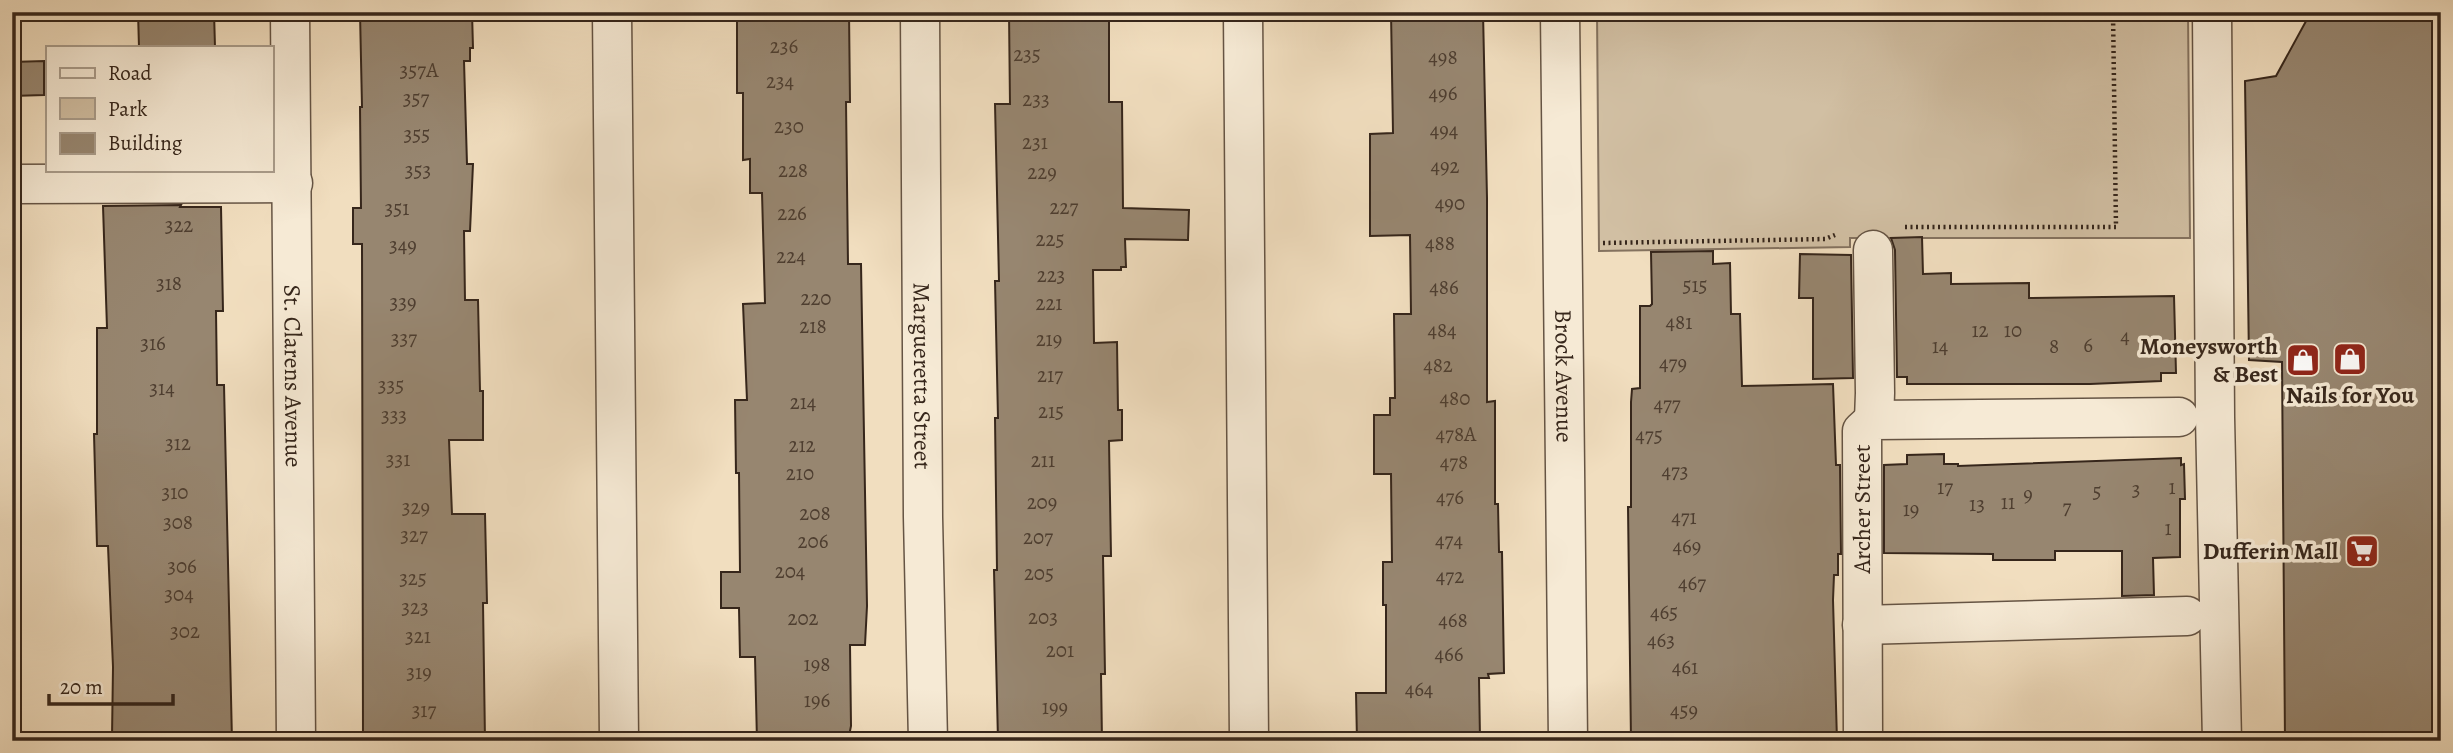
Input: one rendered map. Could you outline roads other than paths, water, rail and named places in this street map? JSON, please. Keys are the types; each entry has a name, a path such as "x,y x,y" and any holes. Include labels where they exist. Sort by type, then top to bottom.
{"street":[{"name":"St. Clarens Avenue","path":"290,12 296,741"},
{"path":"612,12 619,741"},
{"name":"Margueretta Street","path":"920,12 923,517 928,741"},
{"path":"1243,12 1249,741"},
{"name":"Brock Avenue","path":"1560,12 1568,741"},
{"path":"2212,12 2215,416 2222,741"},
{"path":"12,184 293,183"},
{"path":"1873,250 1874,420"},
{"name":"Archer Street","path":"1863,741 1862,431 1874,420 2179,417"},
{"path":"1862,625 2187,616"}],"place":[{"name":"Nails for You","path":"2350,359"},
{"name":"Moneysworth & Best","path":"2303,360"},
{"name":"Dufferin Mall","path":"2362,551"}]}
